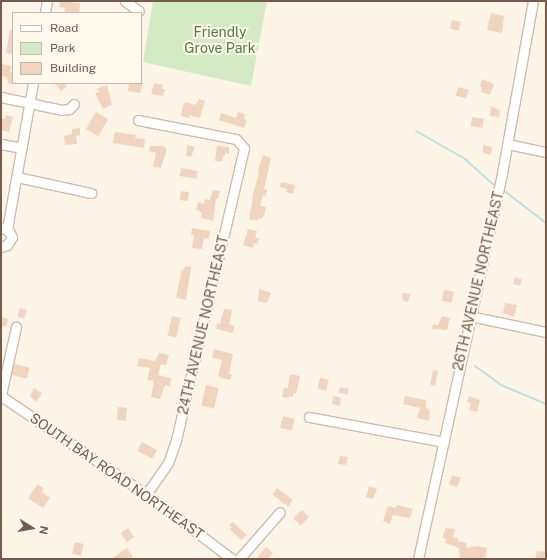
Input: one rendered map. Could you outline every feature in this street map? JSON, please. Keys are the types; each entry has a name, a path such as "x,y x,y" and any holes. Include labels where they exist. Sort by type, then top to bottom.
{"street":[{"path":"45,12 47,1"},
{"path":"125,1 139,12"},
{"name":"26TH AVENUE NORTHEAST","path":"418,559 508,144 533,1"},
{"path":"1,247 8,245 11,240 11,234 4,229 17,176 33,84"},
{"path":"1,97 62,110 69,109 74,104"},
{"name":"24TH AVENUE NORTHEAST","path":"138,120 236,139 244,148 176,440 168,463 146,494"},
{"path":"1,144 22,148"},
{"path":"508,144 546,152"},
{"path":"17,176 91,193"},
{"path":"470,316 546,332"},
{"path":"1,396 16,327"},
{"name":"SOUTH BAY ROAD NORTHEAST","path":"1,396 146,494 232,559"},
{"path":"309,417 444,442"},
{"path":"239,559 280,512"}],"green space":[{"name":"Friendly Grove Park","path":"153,1 267,1 251,86 143,62"}],"building":[{"path":"60,1 80,3 79,12 64,12 65,8 59,7"},
{"path":"491,13 504,16 502,33 487,30"},
{"path":"452,20 461,22 459,31 450,29"},
{"path":"10,30 12,31 12,54 6,53"},
{"path":"2,64 12,66 10,73 12,72 12,83 9,84 6,77 1,76"},
{"path":"482,79 494,84 490,95 481,92 482,87 480,86"},
{"path":"143,83 140,93 128,91 129,84"},
{"path":"154,83 163,85 162,89 165,89 163,96 151,94"},
{"path":"55,84 65,84 67,86 61,91"},
{"path":"107,85 112,105 103,109 95,93 100,92 96,89"},
{"path":"458,87 469,90 466,99 456,96"},
{"path":"199,99 205,101 200,118 189,115 189,118 181,116 183,105 186,102 195,105"},
{"path":"491,106 500,110 499,117 490,116"},
{"path":"96,112 108,119 98,136 86,129"},
{"path":"238,112 245,114 244,119 247,120 244,128 219,120 221,113 236,118"},
{"path":"6,115 13,117 9,132 1,130 1,118 5,119"},
{"path":"472,117 484,119 482,128 471,126"},
{"path":"80,128 80,135 76,136 77,144 65,145 64,136 72,134 72,129"},
{"path":"115,132 136,135 135,138 145,139 144,148 113,143"},
{"path":"187,145 195,147 191,157 186,156"},
{"path":"483,145 492,147 491,155 483,153"},
{"path":"150,146 163,146 167,149 161,168 153,167 156,153 149,151"},
{"path":"217,146 229,147 229,154 225,153 222,162 215,161"},
{"path":"263,155 271,158 264,189 267,190 266,196 263,195 260,206 266,207 264,216 261,219 258,218 258,221 249,219 252,198 259,173 258,170"},
{"path":"181,168 198,171 196,179 180,176"},
{"path":"281,182 295,185 293,194 286,192 287,189 280,187"},
{"path":"213,190 220,191 218,199 216,199 213,221 201,218 202,212 196,210 198,202 204,204 205,199 210,200"},
{"path":"181,191 189,192 188,201 180,200"},
{"path":"192,228 210,231 209,239 204,238 202,249 192,248 194,235 191,235"},
{"path":"248,229 257,231 255,238 259,239 258,244 254,243 253,248 243,245"},
{"path":"185,266 191,267 186,300 176,298 182,269 184,270"},
{"path":"515,277 522,279 520,286 513,284"},
{"path":"259,289 271,293 267,303 258,301"},
{"path":"444,290 454,292 452,303 442,301"},
{"path":"403,293 410,294 408,302 403,301"},
{"path":"505,303 517,305 514,317 503,313"},
{"path":"20,308 27,310 24,319 18,317"},
{"path":"224,309 232,310 229,324 234,326 233,333 216,329 217,323 220,324"},
{"path":"172,316 181,318 176,338 168,335"},
{"path":"442,316 450,318 447,330 432,329 433,324 438,325"},
{"path":"1,317 8,319 6,327 1,325"},
{"path":"214,349 233,354 229,374 232,375 230,380 218,377 222,360 212,358"},
{"path":"159,353 169,355 166,365 161,364 158,375 171,378 170,386 165,385 160,399 151,397 154,381 147,380 150,368 137,366 139,358 155,361"},
{"path":"14,364 30,368 27,379 11,375"},
{"path":"433,370 438,371 435,386 430,385"},
{"path":"290,374 300,376 296,394 294,393 293,397 289,396 289,398 282,397 284,388 288,388"},
{"path":"320,378 329,380 326,391 318,389"},
{"path":"206,385 219,388 214,408 201,405"},
{"path":"340,387 349,389 347,395 339,393"},
{"path":"34,388 42,393 36,402 30,396"},
{"path":"333,396 341,398 340,406 332,404"},
{"path":"405,396 426,400 426,407 430,410 429,421 417,418 420,408 403,404"},
{"path":"469,396 480,400 477,412 469,410 471,403 467,402"},
{"path":"118,407 127,408 126,421 117,420"},
{"path":"283,416 295,419 292,431 280,428"},
{"path":"142,442 157,450 152,459 137,451"},
{"path":"340,456 348,457 346,465 338,464"},
{"path":"452,475 461,478 457,487 449,485"},
{"path":"38,484 44,489 42,492 50,498 43,508 28,498"},
{"path":"369,486 377,489 373,499 366,497"},
{"path":"277,488 293,500 288,506 272,494"},
{"path":"397,505 413,509 410,518 393,515 390,524 383,521 388,506 396,508"},
{"path":"302,510 309,517 301,526 294,518"},
{"path":"233,522 247,535 241,540 230,529 232,527 229,525"},
{"path":"128,528 134,537 127,542 121,533"},
{"path":"446,528 455,529 453,537 458,538 458,541 466,543 467,548 477,546 487,548 485,559 460,559 459,548 445,543 446,539 443,538 443,535"},
{"path":"75,542 84,544 81,556 72,554"},
{"path":"266,547 273,553 268,559 256,559"},
{"path":"127,548 133,557 129,559 111,559"},
{"path":"537,551 546,552 546,559 535,559"}],"waterway":[{"path":"416,131 465,159 493,184"},
{"path":"503,190 546,223"},
{"path":"475,366 501,385 546,404"}]}
